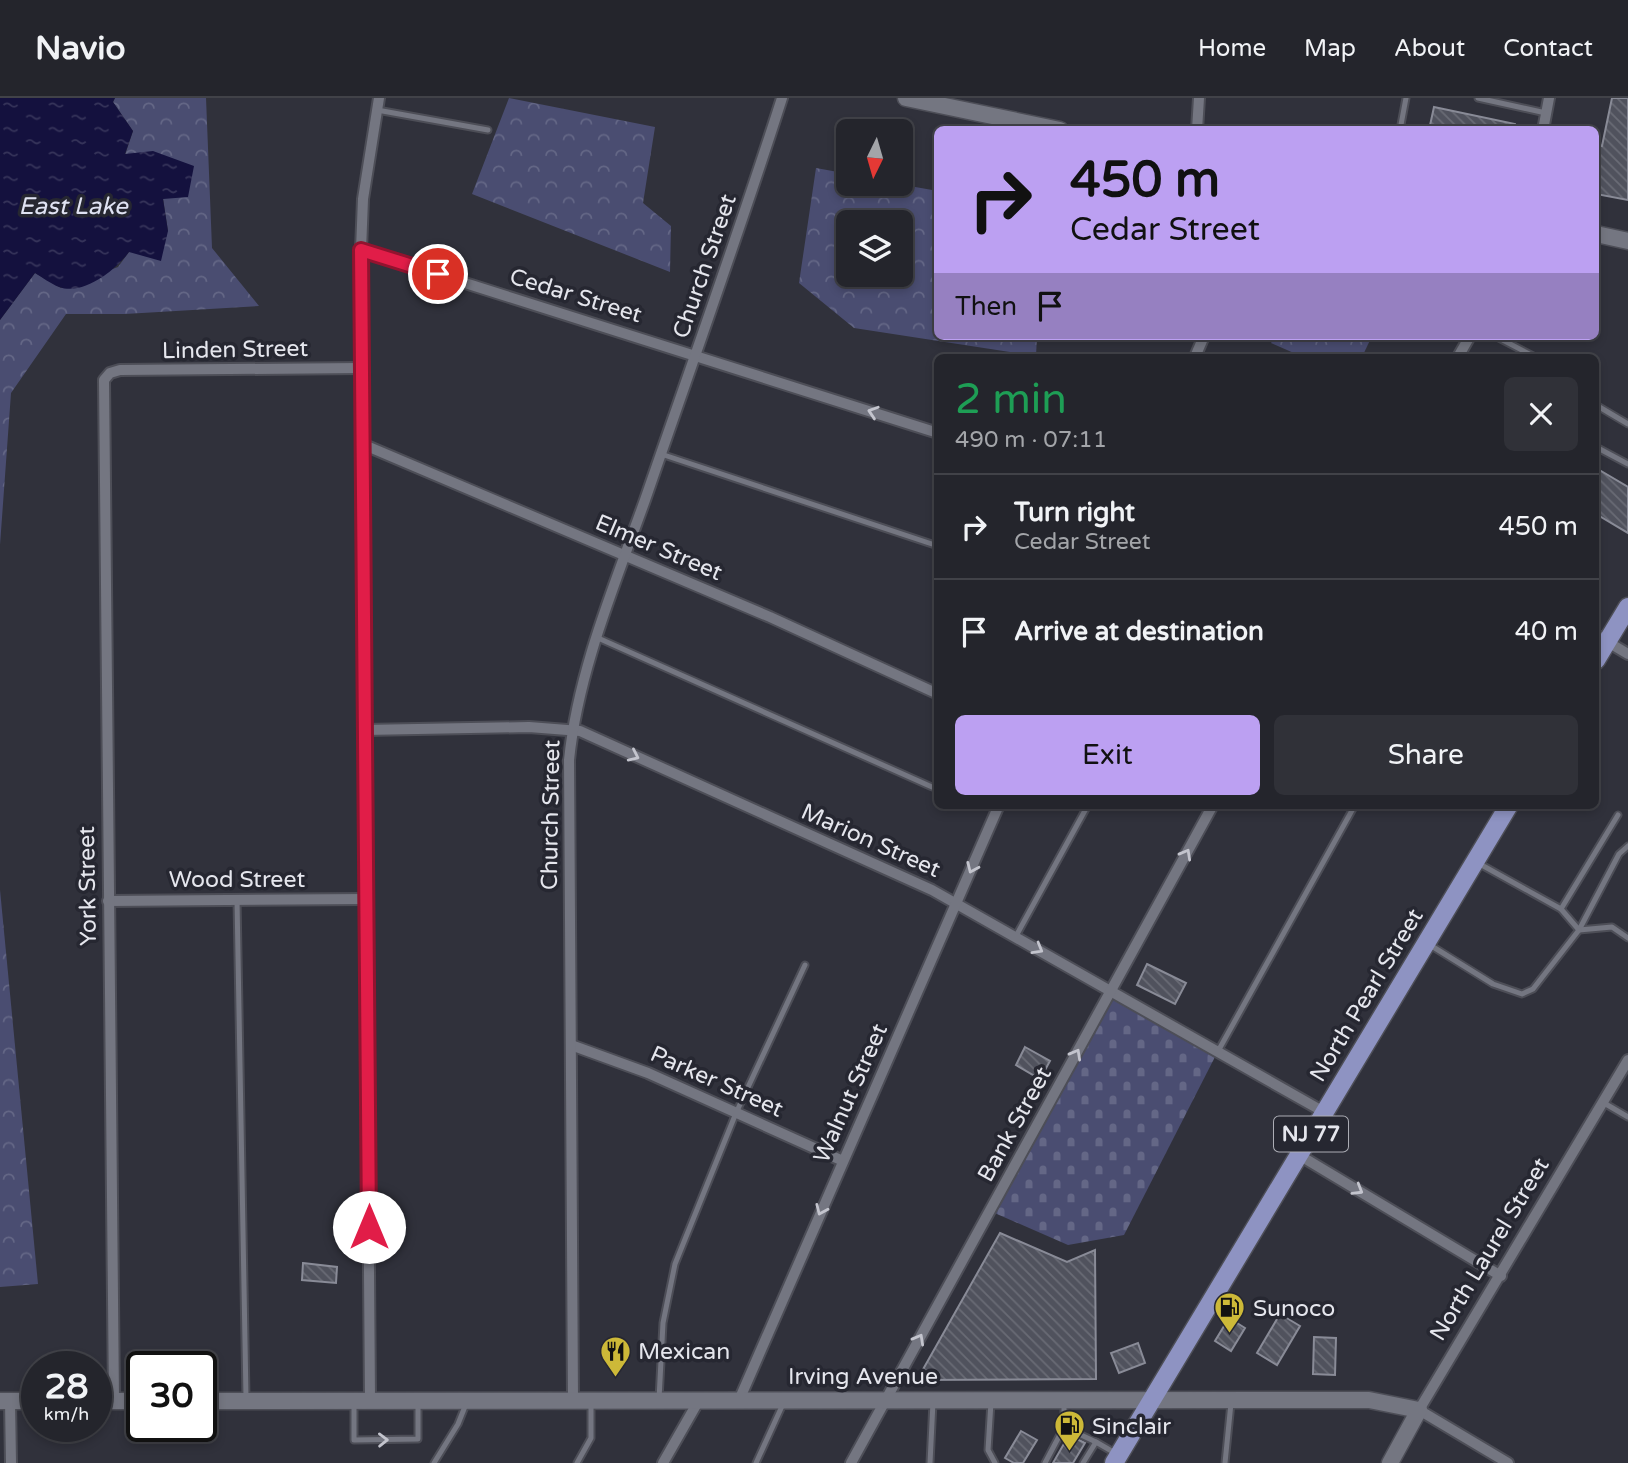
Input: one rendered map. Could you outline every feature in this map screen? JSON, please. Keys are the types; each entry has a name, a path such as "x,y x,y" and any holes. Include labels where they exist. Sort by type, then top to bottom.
{"main road":[{"path":"906,98 1041,126"},
{"path":"1599,235 1628,240"},
{"path":"1602,638 1628,607"},
{"name":"North Pearl Street","path":"1116,1459 1507,809"},
{"name":"Irving Avenue","path":"217,1401 740,1398 1369,1400 1419,1410"},
{"path":"114,1401 126,1401"},
{"name":"North Laurel Street","path":"1391,1463 1419,1410"}],"street":[{"name":"Church Street","path":"573,1399 569,760 572,730 625,556 782,98"},
{"path":"1196,126 1199,98"},
{"path":"1544,126 1549,98"},
{"path":"362,1400 366,899 361,250 363,199 378,104"},
{"name":"Cedar Street","path":"361,250 934,432"},
{"name":"Linden Street","path":"110,373 120,370 361,368"},
{"name":"York Street","path":"110,373 104,380 103,393 114,1401"},
{"name":"Elmer Street","path":"362,444 934,692"},
{"path":"1602,638 1628,654"},
{"name":"Marion Street","path":"364,730 529,727 572,730 956,903 1324,1112"},
{"name":"Walnut Street","path":"740,1398 997,809"},
{"name":"Bank Street","path":"851,1463 1211,809"},
{"name":"Wood Street","path":"108,901 366,899"},
{"name":"Parker Street","path":"571,1045 648,1073 843,1161"},
{"name":"North Laurel Street","path":"1419,1410 1628,1060"},
{"path":"1299,1155 1501,1276"},
{"path":"663,1463 699,1400"},
{"path":"5,1401 10,1463"},
{"name":"Irving Avenue","path":"1419,1410 1508,1463"}],"lane":[{"path":"1401,126 1406,98"},
{"path":"1478,98 1546,113"},
{"path":"378,104 488,130"},
{"path":"1503,340 1529,354"},
{"path":"1599,407 1628,424"},
{"path":"1599,449 1628,464"},
{"path":"661,454 934,545"},
{"path":"598,638 932,787"},
{"path":"1016,936 1086,809"},
{"path":"1217,1053 1352,809"},
{"path":"1561,909 1618,815"},
{"path":"1426,942 1493,984 1522,994 1533,989 1580,930 1619,854 1628,846"},
{"path":"1475,862 1561,909 1580,930"},
{"path":"237,900 246,1401"},
{"path":"1580,930 1612,927 1628,937"},
{"path":"659,1399 663,1323 675,1264 736,1113 805,965"},
{"path":"1603,1102 1628,1117"},
{"path":"756,1463 786,1398"},
{"path":"434,1463 458,1424 468,1399"},
{"path":"577,1463 591,1438 590,1399"},
{"path":"930,1463 933,1399"},
{"path":"991,1399 988,1450 995,1463"},
{"path":"362,1400 354,1440 418,1439 418,1400"},
{"path":"1045,1463 1064,1427 1064,1400"},
{"path":"1225,1463 1232,1400"},
{"path":"1064,1427 1096,1443 1116,1459"},
{"path":"1083,1463 1096,1443"}],"green space":[{"path":"115,98 206,98 212,248 259,306 125,314 66,314 11,393 0,545 0,320 35,273 61,288 118,267 129,252 168,231 163,198 125,155 133,131 113,102"},
{"path":"509,98 655,127 643,203 671,226 670,272 472,194"},
{"path":"816,168 836,172 836,196 914,196 914,187 934,190 934,340 1037,340 1036,354 1023,354 854,328 799,283"},
{"path":"1273,340 1370,340 1363,354 1296,354 1271,343"},
{"path":"0,890 38,1284 0,1287"},
{"path":"1111,991 1217,1053 1124,1235 1068,1245 990,1211"}],"water":[{"name":"East Lake","path":"0,98 115,98 113,102 133,131 125,154 153,151 194,166 188,197 163,199 168,231 161,261 129,252 98,280 68,289 56,286 35,273 0,320"}],"building":[{"path":"1612,98 1628,98 1628,200 1599,195 1599,146 1602,146"},
{"path":"1434,107 1515,124 1515,126 1430,126"},
{"path":"1599,470 1628,487 1628,533 1599,516"},
{"path":"1147,964 1186,983 1175,1004 1137,985"},
{"path":"1025,1047 1050,1061 1040,1079 1016,1065"},
{"path":"1000,1233 1067,1262 1095,1250 1096,1379 917,1380"},
{"path":"303,1263 337,1267 336,1283 302,1280"},
{"path":"1280,1314 1300,1326 1277,1365 1257,1353"},
{"name":"Sunoco","path":"1229,1318 1245,1328 1231,1351 1215,1341"},
{"path":"1314,1337 1336,1338 1335,1375 1313,1374"},
{"path":"1138,1343 1145,1363 1119,1373 1111,1353"},
{"path":"1021,1431 1037,1440 1023,1463 1014,1463 1005,1458"},
{"name":"Sinclair","path":"1069,1435 1085,1443 1073,1463 1053,1463"}],"place":[{"name":"Sunoco","path":"1230,1335"},
{"name":"Mexican","path":"615,1378"},
{"name":"Sinclair","path":"1069,1453"}],"route":[{"path":"369,1227 361,250 438,274"}]}
